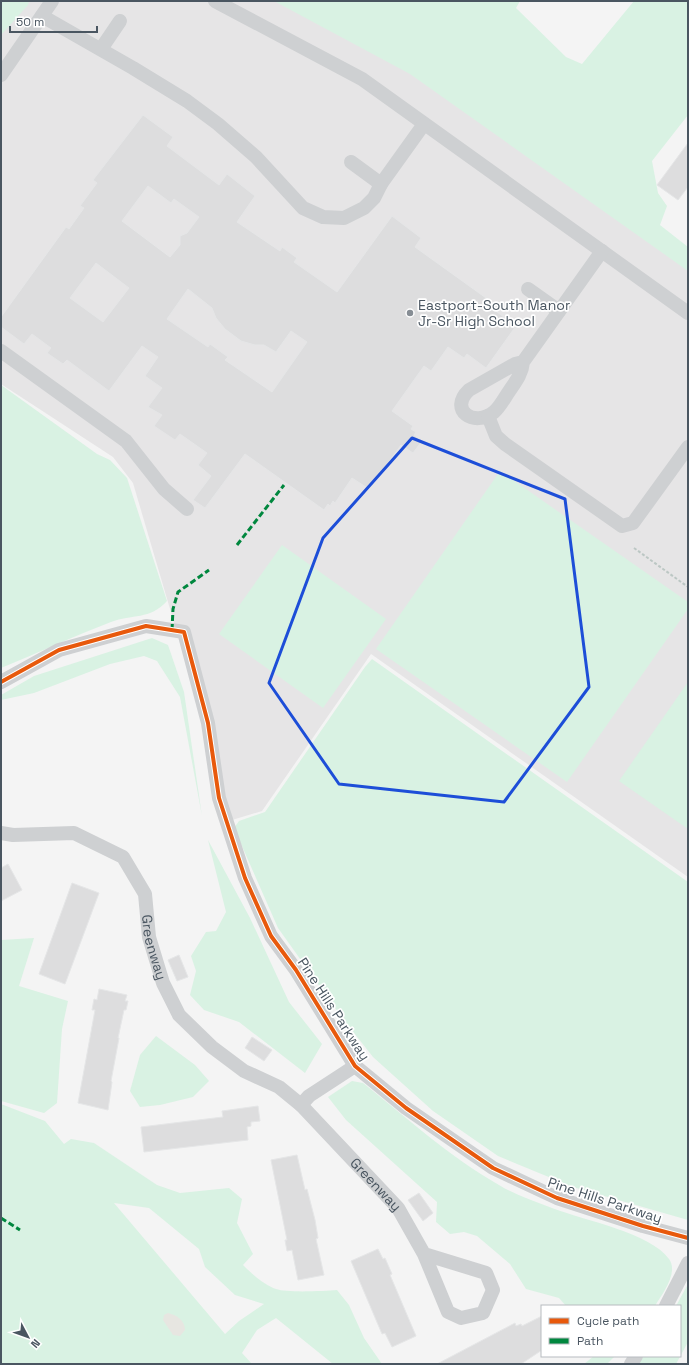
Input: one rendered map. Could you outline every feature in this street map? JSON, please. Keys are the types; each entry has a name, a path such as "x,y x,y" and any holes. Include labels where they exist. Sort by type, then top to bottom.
{"street":[{"path":"1,75 52,1"},
{"path":"215,1 362,80 688,313"},
{"path":"42,16 101,49 187,101 218,124 256,157 303,208 315,215 344,218 355,214 364,208 374,198 381,184 424,124"},
{"path":"101,49 120,21"},
{"path":"351,162 381,184"},
{"path":"523,362 515,364 469,390 463,395 461,404 463,411 468,416 476,419 488,416 495,412 522,372 523,362 602,251"},
{"path":"528,289 559,311"},
{"path":"1,351 126,441 164,490 187,509"},
{"path":"488,416 496,436 622,526 633,523 688,447"},
{"name":"Pine Hills Parkway","path":"1,682 59,650 146,626 184,632 208,723 219,798 245,878 272,936 296,970 355,1066 406,1108 493,1168 557,1198 642,1226 688,1238"},
{"name":"Greenway","path":"1,833 13,835 74,833 123,857 145,894 149,937 163,983 180,1015 212,1047 233,1063 244,1071 278,1087 301,1105 398,1208 424,1254 448,1312 461,1318 483,1312 493,1290 486,1273 424,1254"},
{"path":"301,1105 309,1096 355,1066"},
{"path":"666,1305 688,1262"}],"path":[{"path":"634,548 688,587"}],"highlighted area":[{"path":"412,438 565,499 589,687 504,802 339,784 269,683 323,538"}],"shaded area":[{"path":"1,1 334,1 688,253 688,877 371,654 262,811 232,820 133,483 113,457 1,384"}],"green space":[{"path":"1,1 29,1 28,5 1,35"},
{"path":"274,1 520,1 516,8 566,57 582,64 634,1 688,1 688,115 652,161 658,193 667,206 660,225 688,247 688,271 410,74"},
{"path":"1,385 97,454 110,460 127,478 167,601 161,607 147,614 111,622 1,668"},
{"path":"500,471 688,602 688,609 567,782 376,649"},
{"path":"282,545 386,619 323,708 219,634"},
{"path":"152,638 168,645 184,692 202,816 180,697 157,661 144,656 110,664 34,693 1,700 1,695 34,676"},
{"path":"372,659 688,882 688,1220 573,1187 498,1156 433,1111 373,1057 343,1019 278,928 234,828 239,821 265,812"},
{"path":"688,682 688,829 619,781"},
{"path":"208,840 250,918 289,1002 322,1044 305,1073 239,1022 204,1010 190,995 196,971 191,956 206,932 216,931 226,912"},
{"path":"34,938 19,986 68,1001 62,1029 57,1103 44,1113 1,1101 1,940"},
{"path":"156,1036 195,1065 209,1081 193,1097 160,1105 140,1107 130,1091 140,1055"},
{"path":"352,1081 363,1083 446,1150 505,1189 565,1213 615,1228 647,1242 660,1250 669,1259 672,1265 671,1277 665,1290 656,1305 565,1305 559,1298 526,1289 510,1264 477,1236 464,1232 450,1234 436,1222 437,1202 346,1120 328,1097"},
{"path":"1,1104 45,1121 64,1144 71,1139 94,1143 157,1185 180,1193 229,1188 242,1199 237,1223 253,1254 243,1265 263,1282 276,1289 297,1291 337,1290 349,1305 364,1338 382,1364 333,1364 276,1318 257,1330 242,1353 252,1364 1,1364","holes":["114,1203 149,1208 199,1249 205,1267 235,1295 264,1304 239,1321 225,1334"]},
{"path":"688,1284 688,1342 681,1355 681,1305 677,1305"},
{"path":"593,1357 614,1357 607,1364 584,1364"},
{"path":"643,1357 680,1357 676,1364 638,1364"}],"sand":[{"path":"168,1313 177,1317 185,1326 185,1330 180,1336 173,1335 163,1320 164,1315"}],"building":[{"name":"Eastport-South Manor Jr-Sr High School","path":"143,115 173,137 167,146 219,185 227,174 255,196 237,222 280,251 282,247 297,258 294,262 337,292 392,216 421,238 415,247 500,308 497,312 516,326 486,368 467,354 464,358 448,347 431,371 424,366 392,411 413,426 411,429 416,432 414,435 422,441 413,453 401,445 369,489 352,478 335,503 333,501 330,506 328,504 324,510 245,454 205,508 193,500 211,476 198,465 207,453 180,434 175,440 154,426 162,415 148,407 162,388 145,376 158,357 142,346 109,391 67,360 63,364 47,353 51,348 32,334 24,344 1,327 1,317 66,227 69,229 84,208 80,206 97,183 93,180","holes":["148,186 171,203 174,199 199,217 187,233 180,236 180,245 170,257 122,221","96,263 129,288 103,322 70,298","188,289 212,308 216,318 225,329 241,341 255,345 264,345 276,352 291,331 307,342 272,392 225,360 228,357 210,344 208,347 167,319"]},
{"path":"688,143 688,187 678,200 657,185"},
{"path":"8,864 22,890 1,901 1,868"},
{"path":"72,883 99,893 65,984 39,974"},
{"path":"179,955 188,977 177,981 168,960"},
{"path":"99,989 127,995 125,1001 128,1001 126,1010 124,1010 118,1038 108,1110 78,1103 95,1010 92,1010 94,999 97,1000"},
{"path":"252,1037 272,1050 264,1061 245,1048"},
{"path":"258,1106 260,1121 251,1122 251,1126 247,1127 248,1140 144,1152 141,1127 223,1117 222,1111"},
{"path":"297,1155 305,1190 307,1189 315,1220 318,1238 316,1239 324,1275 298,1280 292,1250 287,1251 285,1240 287,1240 271,1160"},
{"path":"419,1193 433,1213 423,1221 408,1200"},
{"path":"378,1249 383,1259 385,1258 392,1274 390,1275 416,1336 392,1347 385,1333 382,1334 351,1261"},
{"path":"541,1316 541,1351 521,1364 437,1364 515,1323 516,1326 521,1324 522,1326"}],"marked path":[{"path":"237,545 284,485"},
{"path":"172,630 173,609 178,592 209,570"},
{"path":"1,1218 20,1230"}],"cycle path":[{"path":"1,682 59,650 146,626 184,632 208,723 219,798 245,878 271,936 296,970 355,1066 406,1108 493,1168 557,1198 643,1226 688,1238"}],"place":[{"name":"Eastport-South Manor Jr-Sr High School","path":"410,313"}]}
